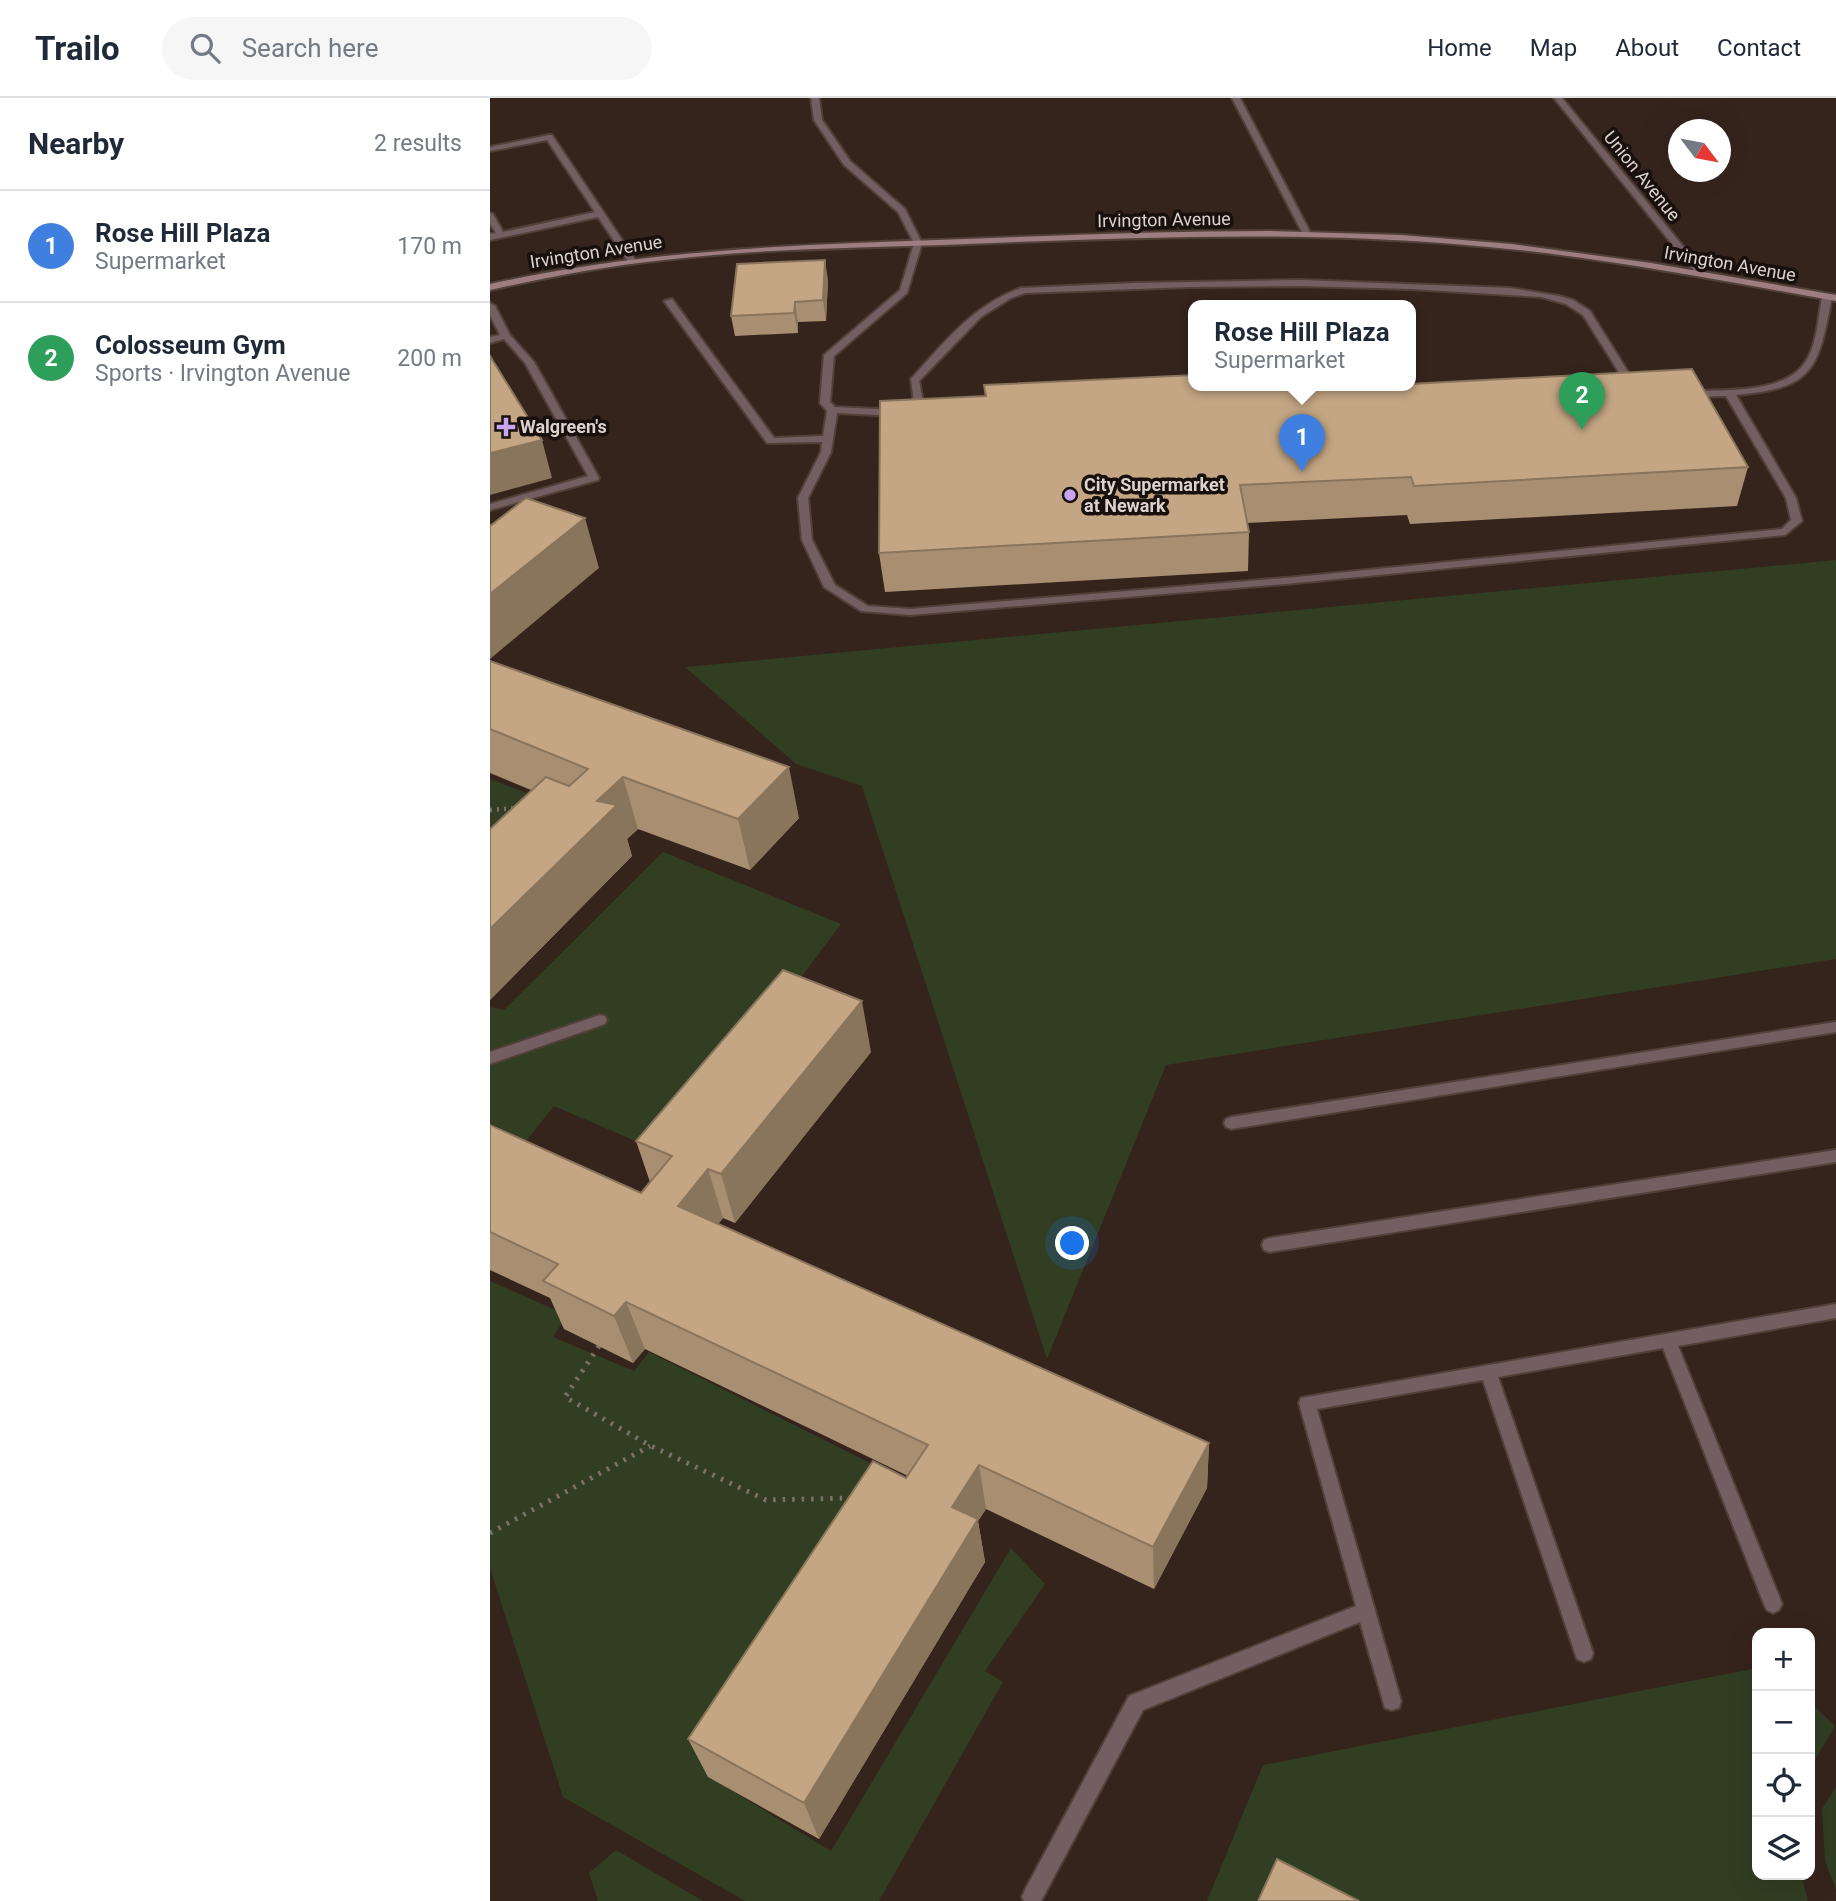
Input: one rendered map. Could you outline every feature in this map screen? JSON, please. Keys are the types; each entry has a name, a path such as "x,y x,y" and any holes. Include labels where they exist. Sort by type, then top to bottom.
{"main road":[{"name":"Irvington Avenue","path":"490,287 569,270 719,253 1137,235 1307,234 1477,243 1701,274 1832,298"}],"street":[{"path":"815,98 818,120 847,163 902,212 918,243 904,291 829,355 825,403 832,410 880,414 932,411"},
{"path":"1236,98 1307,234"},
{"name":"Union Avenue","path":"1558,98 1701,274"},
{"path":"490,149 550,137 632,261"},
{"path":"490,237 600,214"},
{"path":"490,216 501,235"},
{"path":"920,412 914,381 984,310 1006,295 1024,290 1182,283 1379,283 1516,292 1564,300 1584,309 1637,396 1623,396"},
{"path":"1676,394 1771,388 1800,377 1811,363 1832,298"},
{"path":"670,301 771,441 828,439"},
{"path":"490,306 506,336 529,362 594,478 490,507"},
{"path":"490,341 506,336"},
{"path":"832,410 826,452 803,498 807,540 830,587 865,609 910,612 1296,580 1785,532 1797,521 1791,498 1729,392"},
{"path":"490,1058 600,1020"},
{"path":"1231,1123 1836,1027"},
{"path":"1270,1245 1836,1157"},
{"path":"1392,1701 1307,1403 1836,1311"},
{"path":"1667,1339 1773,1604"},
{"path":"1488,1371 1584,1653"},
{"path":"1032,1897 1136,1703 1366,1611"}],"path":[{"path":"490,810 521,808"},
{"path":"599,1346 565,1397 651,1446 766,1500 862,1498"},
{"path":"490,1533 651,1446"}],"green space":[{"path":"1836,560 1836,959 1166,1065 1047,1359 862,786 796,764 685,667"},
{"path":"490,779 575,811 490,892"},
{"path":"663,852 841,924 668,1155 554,1106 490,1186 490,1007 504,1010"},
{"path":"490,1281 567,1315 553,1337 634,1371 649,1352 894,1475 708,1776 831,1851 1011,1548 1045,1584 985,1671 1003,1682 879,1901 745,1901 563,1797 490,1568"},
{"path":"1752,1669 1752,1880 1802,1880 1808,1901 1207,1901 1263,1765"},
{"path":"1815,1707 1835,1726 1815,1760"},
{"path":"1836,1787 1836,1890 1825,1861 1822,1809"},
{"path":"616,1850 703,1901 598,1901 589,1873"}],"building":[{"path":"825,260 823,300 795,302 794,313 731,316 737,264"},
{"path":"490,356 542,440 490,453"},
{"path":"1692,369 1748,467 1414,486 1411,477 1240,485 1249,532 879,553 880,401 986,396 984,385 1188,375 1188,391 1416,391 1416,384"},
{"path":"526,498 585,518 490,594 490,526"},
{"path":"490,661 789,767 738,819 623,777 597,801 617,805 490,929 490,829 546,777 569,786 588,769 490,729"},
{"path":"783,970 862,1001 721,1174 708,1169 678,1206 1209,1443 1153,1547 979,1465 952,1507 978,1519 804,1803 688,1739 873,1461 906,1478 928,1445 626,1302 614,1316 543,1281 558,1264 490,1232 490,1125 641,1193 672,1156 636,1141"},
{"path":"1277,1859 1359,1901 1258,1901"}],"place":[{"name":"Walgreen's","path":"506,427"},
{"name":"Colosseum Gym","path":"1582,430"},
{"name":"Rose Hill Plaza","path":"1302,472"},
{"name":"City Supermarket at Newark","path":"1070,495"}]}
